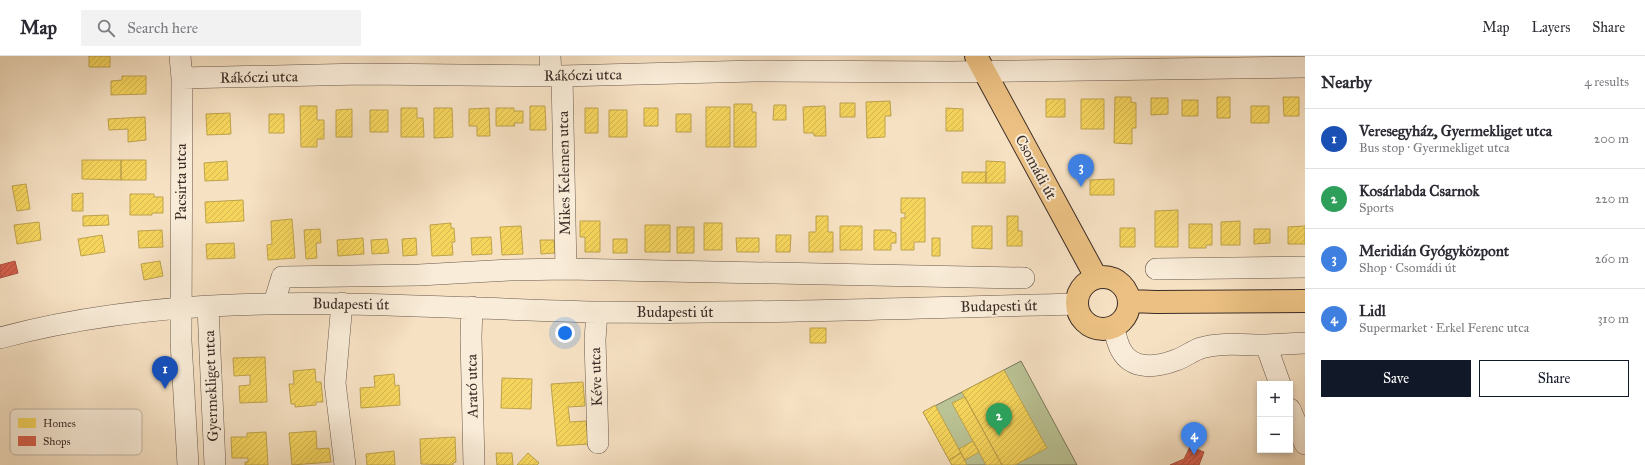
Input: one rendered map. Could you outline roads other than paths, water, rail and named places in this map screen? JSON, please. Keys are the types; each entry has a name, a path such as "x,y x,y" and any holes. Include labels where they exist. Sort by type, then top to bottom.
{"main road":[{"name":"Csomádi út","path":"980,64 1096,277"},
{"path":"1104,276 1119,281 1128,294 1130,301 1126,317 1114,327 1105,329 1089,325 1078,313 1076,304 1078,292 1081,287 1091,279 1104,276"},
{"path":"1130,301 1305,301"}],"street":[{"name":"Pacsirta utca","path":"180,56 182,78 181,308"},
{"name":"Rákóczi utca","path":"182,78 362,65 554,69 751,63 980,64 1227,62 1305,67"},
{"name":"Mikes Kelemen utca","path":"554,69 566,270"},
{"path":"1156,269 1305,268"},
{"name":"Budapesti út","path":"274,303 282,277 566,270 1024,278"},
{"name":"Budapesti út","path":"0,338 68,322 106,316 181,308 274,303 342,303 597,312 712,312 1076,304"},
{"path":"342,303 335,382 345,465"},
{"name":"Gyermekliget utca","path":"208,307 215,465"},
{"name":"Arató utca","path":"472,307 471,337 474,465"},
{"name":"Gyermekliget utca","path":"181,308 180,341 188,465"},
{"name":"Kéve utca","path":"597,312 595,340 598,443"},
{"path":"1114,327 1118,344 1122,352 1128,359 1148,367 1178,360 1201,348 1219,345 1305,343"},
{"path":"1266,345 1279,381"},
{"path":"1293,416 1305,444"}],"place":[{"name":"Meridián Gyógyközpont","path":"1081,187"},
{"name":"Veresegyház, Gyermekliget utca","path":"165,389"},
{"name":"Kosárlabda Csarnok","path":"999,436"},
{"name":"Lidl","path":"1194,455"}]}
